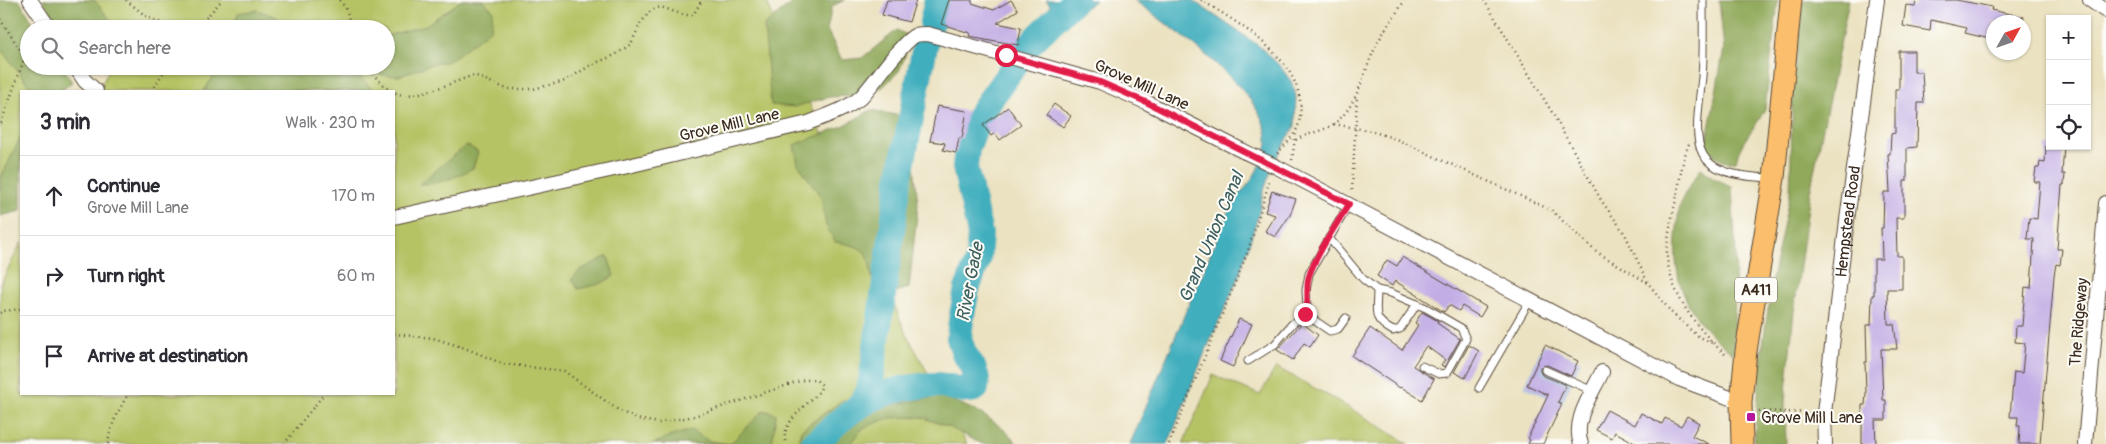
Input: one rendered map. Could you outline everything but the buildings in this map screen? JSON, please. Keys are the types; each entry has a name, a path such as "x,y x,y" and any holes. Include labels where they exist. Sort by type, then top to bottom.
{"main road":[{"name":"A411","path":"1742,444 1747,407 1744,371 1774,178 1790,0"}],"street":[{"path":"30,0 44,20"},
{"name":"Hempstead Road","path":"1825,444 1824,413 1846,220 1877,0"},
{"path":"2090,0 2106,11"},
{"name":"Grove Mill Lane","path":"395,217 628,166 808,123 835,113 858,99 879,77 905,44 917,35 928,34 1034,62 1100,82 1148,103 1349,204 1679,379 1747,407"},
{"path":"81,75 95,90"},
{"name":"The Ridgeway","path":"2084,444 2106,204"},
{"path":"1581,444 1578,427 1602,372"}],"lane":[{"path":"1703,0 1702,74 1696,126 1700,150 1708,162 1718,169 1737,176 1774,178"},
{"path":"1248,362 1275,344 1292,324 1305,314 1308,308 1306,290 1309,274 1349,204"},
{"path":"1328,238 1362,279 1377,290 1391,293 1417,304 1461,328 1466,339 1448,373 1439,374 1422,366"},
{"path":"1377,290 1378,320 1393,331 1400,329 1417,304"},
{"path":"1479,388 1530,300"},
{"path":"1305,314 1330,331 1338,328 1346,318"},
{"path":"1545,370 1593,391"}],"path":[{"path":"126,0 146,17 153,20"},
{"path":"204,20 222,0"},
{"path":"340,0 347,11 349,20"},
{"path":"395,92 399,94 418,93 474,76 507,89 533,89 565,81 615,55 631,44 640,24 651,10 661,7 684,15 693,15 702,0"},
{"path":"1169,444 1248,251 1268,186 1298,127 1300,99 1294,79 1284,63 1263,42 1201,0"},
{"path":"1349,204 1352,190 1357,97 1362,78 1376,45 1405,0"},
{"path":"1484,0 1553,114 1601,200 1625,234 1648,283 1671,312 1696,335 1712,343"},
{"path":"0,18 20,49"},
{"path":"0,126 20,71"},
{"path":"153,90 162,75"},
{"path":"374,75 382,84 392,90"},
{"path":"1296,140 1306,134 1334,124 1357,97"},
{"path":"1334,124 1396,139 1551,210 1595,250 1648,283"},
{"path":"1696,126 1686,151 1673,214 1667,256 1674,282 1690,318 1712,343 1744,371"},
{"path":"1276,167 1292,162 1296,129"},
{"path":"0,313 20,309"},
{"path":"395,334 434,338 465,348 503,364 564,371 618,410 637,418 659,423 694,416 802,380 816,380 822,385 820,390 788,425 784,436 786,444"},
{"path":"108,444 109,434 127,395"},
{"path":"284,444 323,395"},
{"path":"1747,407 1824,413"}],"shaded area":[{"path":"1543,344 1581,361 1562,404 1524,387"}],"green space":[{"path":"0,0 19,0 31,20 20,20 20,74 0,48"},
{"path":"42,0 94,0 111,20 57,20"},
{"path":"75,0 766,0 906,333 967,444 0,444 0,285 20,245 20,395 395,395 395,90 99,90 106,75 395,75 395,20 87,20"},
{"path":"462,0 482,0 493,10 491,29 449,61 432,64 399,76 381,75 395,75 395,34 426,25"},
{"path":"795,0 845,0 832,6 827,30 842,60 862,58 897,30 912,38 899,71 883,87 855,96 829,97 794,107 771,105 764,26"},
{"path":"1719,0 1778,0 1765,109 1741,147 1736,161 1731,162 1718,159 1706,145 1724,49"},
{"path":"1803,0 1849,0 1810,192 1794,311 1785,402 1786,444 1754,444 1761,359 1772,280 1790,193 1793,84"},
{"path":"257,10 277,17 278,20 236,20 238,13"},
{"path":"0,48 32,90 20,90 20,151 0,190"},
{"path":"21,75 68,75 72,82 62,90 32,90"},
{"path":"214,75 359,75 373,90 205,90"},
{"path":"871,110 901,116 896,146 914,163 918,205 909,288 895,292 873,285 868,258 861,249 835,242 826,225 821,197 798,164 794,145 845,125"},
{"path":"20,138 20,211 0,216 0,180"},
{"path":"467,145 478,152 473,168 447,180 419,184"},
{"path":"1701,168 1714,178 1732,187 1736,257 1733,354 1718,341 1694,314 1680,283 1677,266 1676,248 1679,208 1684,195"},
{"path":"608,256 614,276 600,284 578,289 572,279 580,270"},
{"path":"1276,367 1338,401 1409,444 1183,444 1213,375 1260,395"},
{"path":"941,396 972,409 992,421 1010,435 1017,444 982,444 949,427 921,417 889,418 863,428 851,444 798,444 801,430 843,400 880,407"},
{"path":"764,410 776,414 772,444 730,444"},
{"path":"691,430 709,441 730,444 654,444 665,438"}],"water":[{"path":"1046,0 1096,0 1059,26 1036,46 1029,45 1023,39 1049,11 1050,5"},
{"path":"1134,0 1192,0 1258,45 1280,66 1291,81 1296,96 1295,126 1274,162 1238,279 1203,357 1168,444 1130,444 1232,202 1250,182 1262,161 1266,148 1265,129 1256,108 1239,86 1218,65"}],"waterway":[{"path":"932,22 937,0"},
{"name":"River Gade","path":"813,444 852,411 876,397 905,388 925,386 940,385 966,390 976,388 977,378 973,367 964,353 959,338 967,289 978,260 980,234 965,167 967,149 980,114 1029,45 1075,0"},
{"path":"858,407 868,393 872,375 899,180 926,41"}],"place":[{"name":"Grove Mill Lane","path":"1751,417"}],"route":[{"path":"1006,55 1100,82 1148,103 1349,204 1309,274 1306,290 1308,308 1305,314"}],"water label":[{"name":"Grand Union Canal","path":"1211,237"}]}
